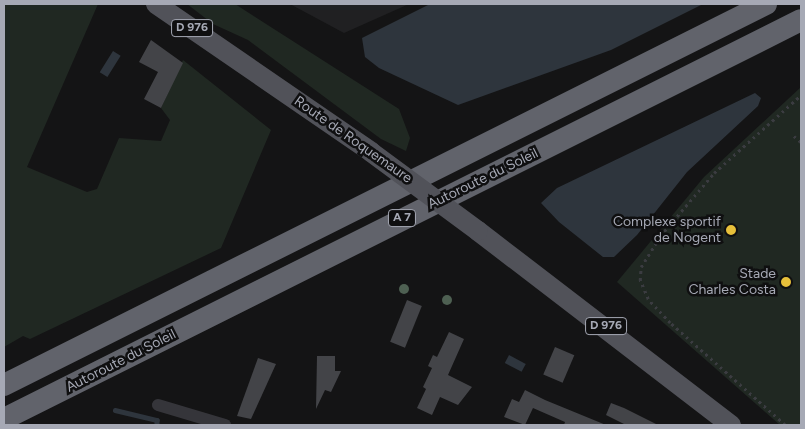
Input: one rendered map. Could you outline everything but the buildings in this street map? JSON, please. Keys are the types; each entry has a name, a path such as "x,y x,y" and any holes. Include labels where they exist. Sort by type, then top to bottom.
{"highway":[{"name":"Autoroute du Soleil","path":"4,385 766,4"},
{"name":"Autoroute du Soleil","path":"4,419 801,20"}],"main road":[{"name":"Route de Roquemaure","path":"156,4 228,51 478,230 731,425"},
{"name":"Route de Roquemaure","path":"171,4 228,51"}],"street":[{"path":"158,405 225,425"}],"path":[{"path":"785,425 670,323 648,299 640,280 641,268 660,236 714,173 800,98"},
{"path":"794,136 801,142"}],"shaded area":[{"path":"4,4 98,4 27,167 87,192 97,189 119,138 161,141 170,120 161,108 183,60 271,130 221,248 30,339 23,336 4,347"},
{"path":"187,4 235,4 399,109 410,138 406,151 381,139 248,40 213,24"},
{"path":"290,4 409,4 344,33"},
{"path":"430,4 703,4 611,50 458,105 379,68 365,57 362,38"},
{"path":"113,51 121,56 107,77 100,72"},
{"name":"Complexe sportif de Nogent","path":"801,87 801,425 780,425 617,282 704,177"},
{"path":"755,93 761,98 758,106 687,172 637,235 614,257 603,257 559,222 541,203 557,188"},
{"path":"509,355 526,364 522,372 505,363"}],"waterway":[{"path":"115,410 157,420 157,425"}],"place":[{"name":"Complexe sportif de Nogent","path":"731,230"},
{"name":"Stade Charles Costa","path":"786,282"}]}
